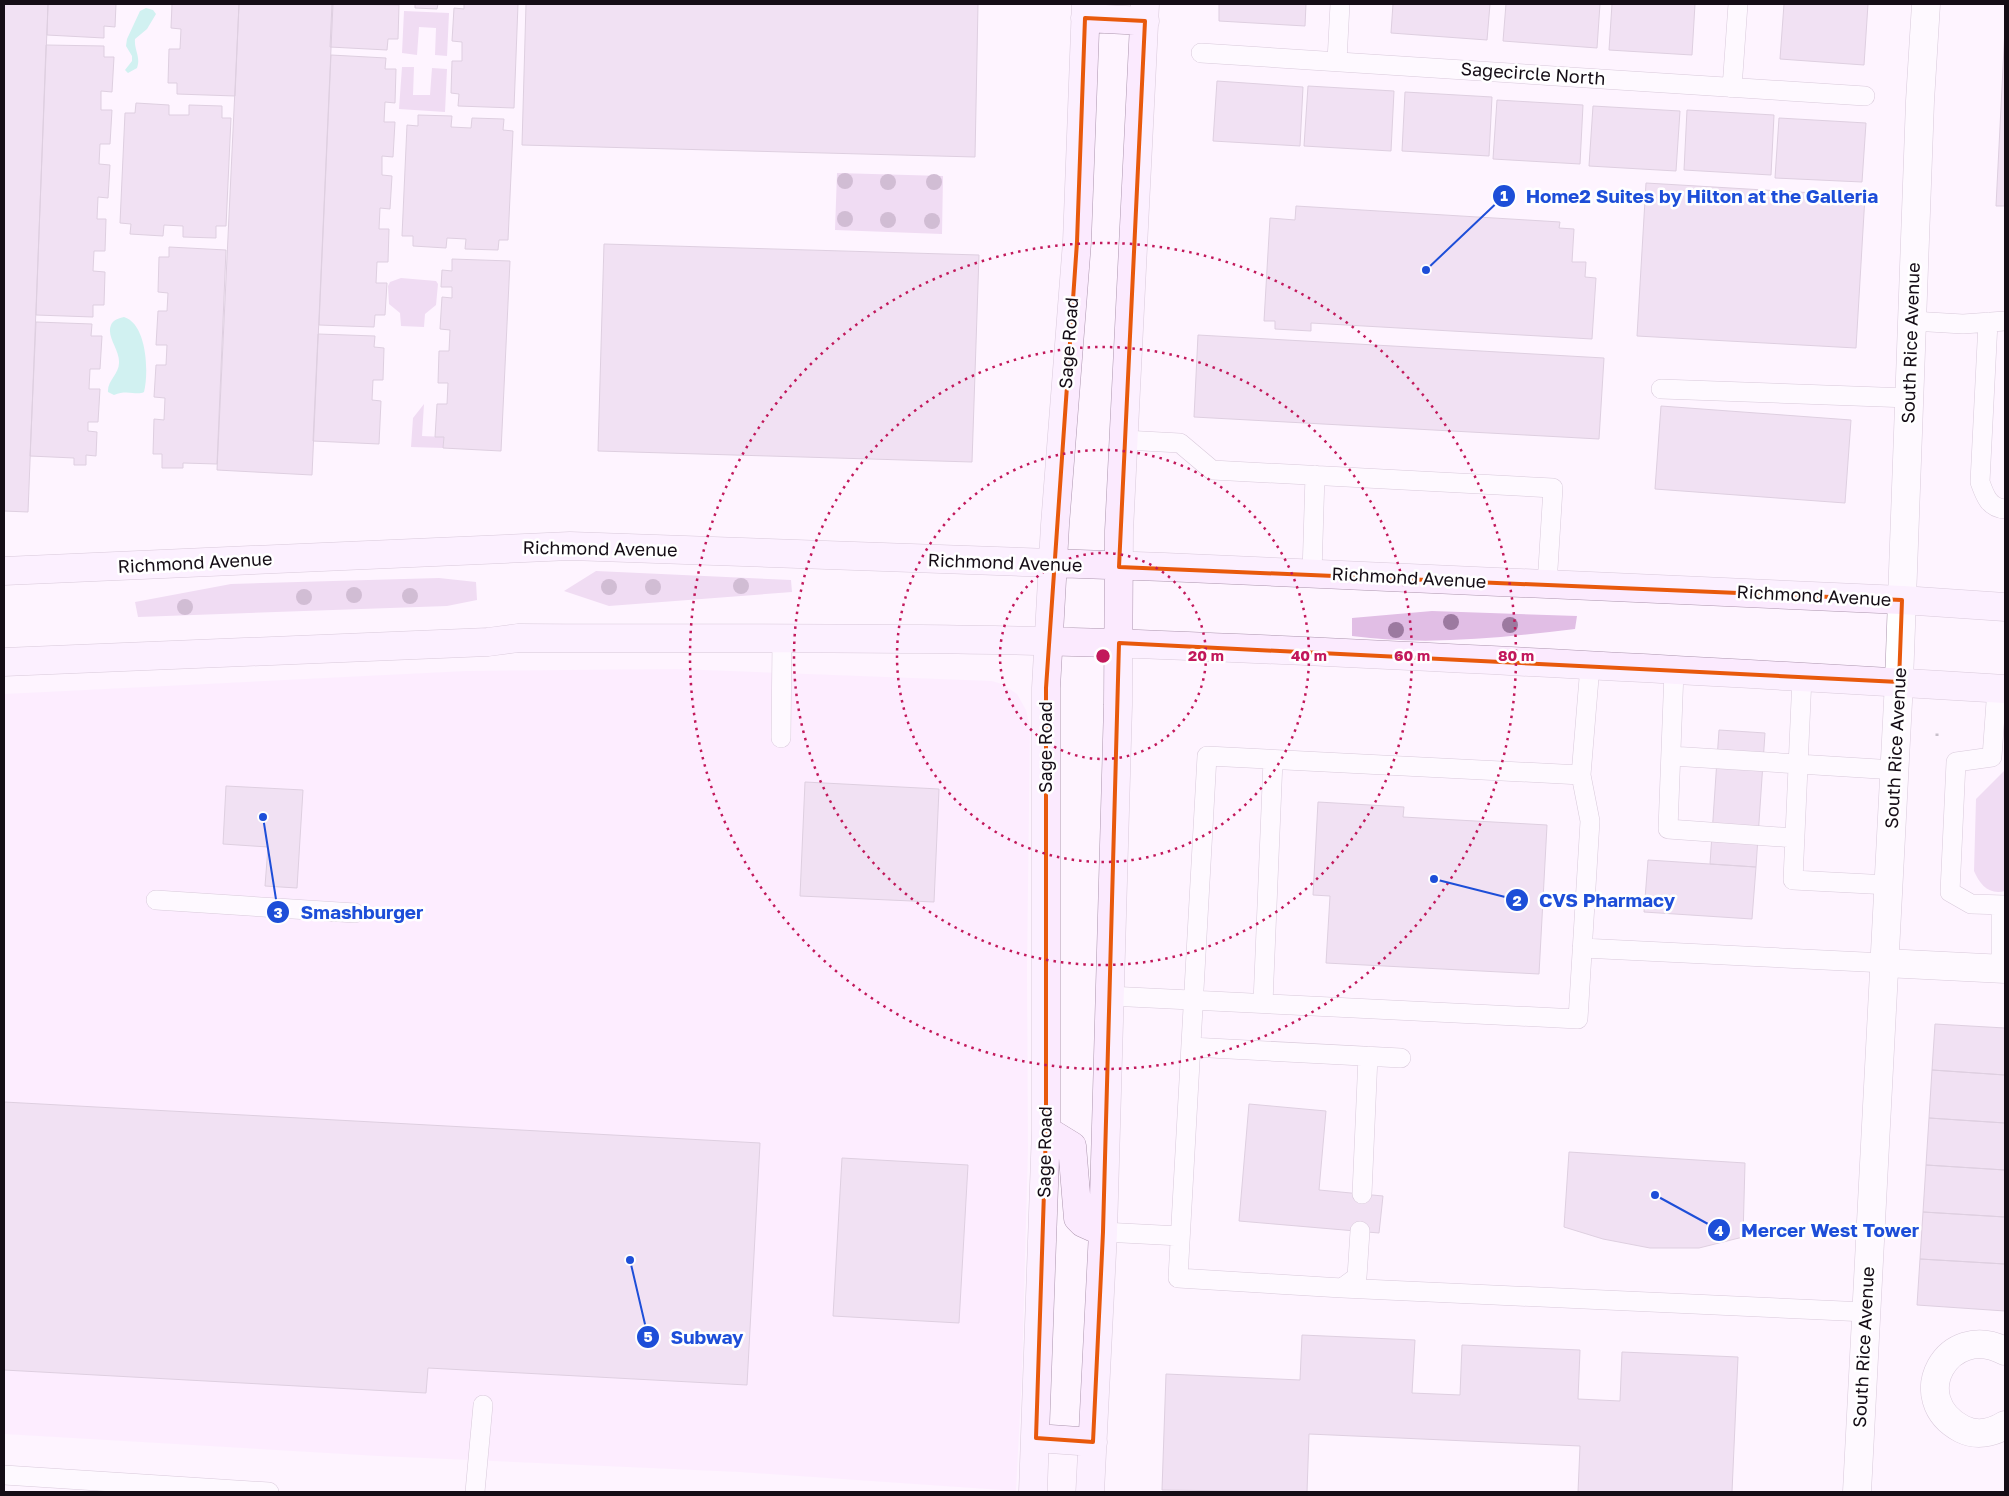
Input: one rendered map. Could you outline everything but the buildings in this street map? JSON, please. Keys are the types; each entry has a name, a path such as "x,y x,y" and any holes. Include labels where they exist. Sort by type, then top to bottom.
{"main road":[{"path":"1086,11 1145,12 1119,567 1103,1232 1090,1492"},
{"name":"Sage Road","path":"1034,1492 1046,1130 1046,726 1053,564 1077,242 1086,11"},
{"name":"Richmond Avenue","path":"4,571 570,546 1312,574 1902,600 2005,607"},
{"path":"4,662 478,642 518,638 1049,641 1590,666 2001,688"},
{"path":"1046,1130 1072,1146 1078,1218 1083,1223 1103,1232"},
{"path":"1036,1438 1093,1442"}],"street":[{"name":"South Rice Avenue","path":"1857,1492 1895,770 1920,101 1926,4"},
{"path":"1885,963 2003,969"},
{"path":"2005,1352 1993,1345 1963,1346 1949,1355 1944,1361 1935,1382 1936,1398 1941,1412 1952,1424 1966,1431 1981,1433 1996,1430 2005,1425"}],"lane":[{"path":"1337,61 1340,4"},
{"path":"1732,88 1738,4"},
{"name":"Sagecircle North","path":"1201,53 1865,96"},
{"path":"1912,321 1963,324 1997,321 1980,482 1986,500 1998,509 2005,509"},
{"path":"1661,389 1909,398"},
{"path":"1124,440 1180,443 1212,470 1554,488 1547,584"},
{"path":"1312,574 1315,475"},
{"path":"781,738 782,639"},
{"path":"1109,996 1578,1019 1590,821 1581,775 1590,666"},
{"path":"1674,671 1668,829 1795,838"},
{"path":"1802,677 1793,880 1889,885"},
{"path":"2001,688 1992,757 1956,762 1950,892 1971,904 2003,905 2003,969"},
{"path":"1581,775 1207,756 1178,1278 1342,1288 1866,1312"},
{"path":"1671,756 1895,770"},
{"path":"1263,1003 1273,760"},
{"path":"156,900 354,912"},
{"path":"1582,948 1885,963"},
{"path":"1191,1047 1401,1058"},
{"path":"1362,1194 1368,1056"},
{"path":"1342,1288 1357,1277 1360,1231"},
{"path":"1103,1232 1180,1236"},
{"path":"474,1492 483,1405"},
{"path":"4,1475 269,1492"}],"highlighted area":[{"path":"1085,18 1145,21 1119,567 1902,600 1899,682 1119,643 1103,1232 1093,1442 1036,1438 1046,1130 1046,688 1077,242"}],"shaded area":[{"path":"146,8 153,10 156,14 147,29 135,39 138,64 137,68 128,73 125,70 132,61 132,56 126,46 127,39 140,11"},
{"path":"404,11 449,13 447,56 435,55 436,28 419,27 417,55 402,53"},
{"path":"402,67 414,67 413,95 430,95 432,68 447,69 445,112 399,109"},
{"path":"837,173 943,176 942,234 835,230"},
{"path":"401,278 436,281 438,284 436,305 425,314 424,327 401,326 400,313 389,304 388,286 390,282"},
{"path":"124,317 132,321 142,339 146,361 146,383 144,392 114,395 108,392 108,388 117,371 119,358 110,330 113,322"},
{"path":"424,404 422,436 444,437 443,448 411,447 413,418"},
{"path":"596,571 791,580 792,592 609,606 564,591"},
{"path":"439,578 476,582 477,600 447,606 138,617 135,602 231,584"},
{"path":"1432,611 1577,616 1575,629 1491,638 1436,641 1352,636 1352,618"},
{"path":"677,669 992,681 1002,684 1017,694 1026,710 1030,728 1027,970 1028,1148 1022,1375 1016,1491 739,1472 378,1456 4,1434 4,694 466,671"},
{"path":"2005,770 2005,891 1994,892 1982,885 1974,871 1976,799"}],"place":[{"name":"Home2 Suites by Hilton at the Galleria","path":"1426,270"},
{"name":"Smashburger","path":"263,817"},
{"name":"CVS Pharmacy","path":"1434,879"},
{"name":"Mercer West Tower","path":"1655,1195"},
{"name":"Subway","path":"630,1260"}]}
